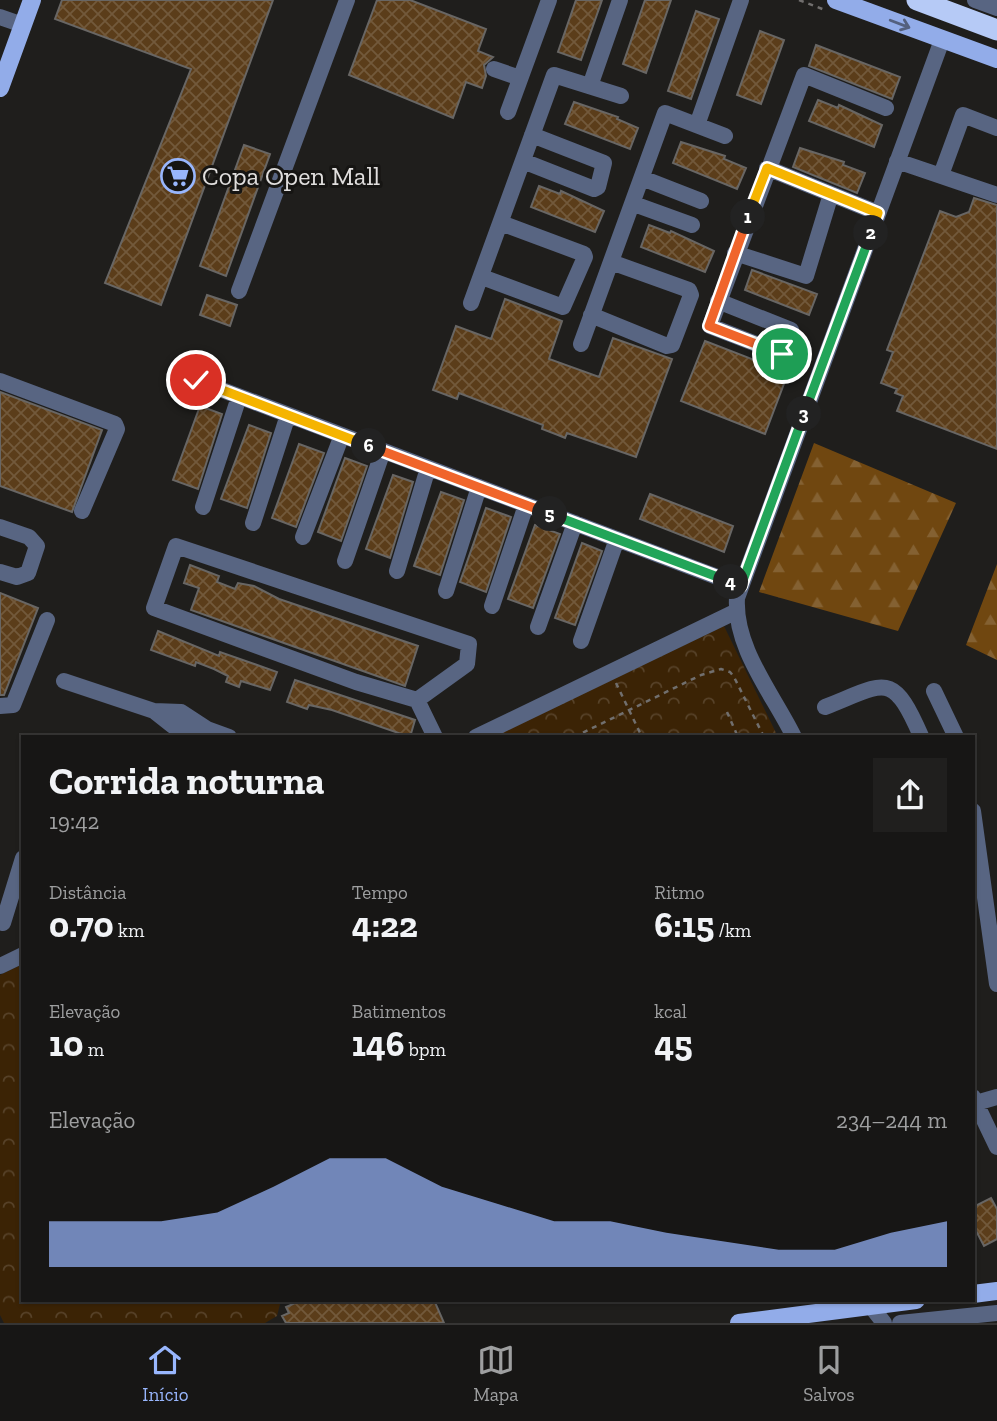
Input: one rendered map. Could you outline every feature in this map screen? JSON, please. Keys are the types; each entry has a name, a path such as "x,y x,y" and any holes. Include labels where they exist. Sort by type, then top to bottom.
{"highway":[{"path":"916,0 997,30"}],"main road":[{"path":"0,88 32,0"},
{"path":"836,0 997,59"},
{"path":"975,1294 997,1291"},
{"path":"739,1323 901,1302"}],"street":[{"path":"239,291 347,0"},
{"path":"508,112 549,0"},
{"path":"590,86 621,0"},
{"path":"697,125 741,0"},
{"path":"975,0 997,8"},
{"path":"0,17 23,25"},
{"path":"793,735 751,657 737,611 741,586 942,40"},
{"path":"494,69 520,78"},
{"path":"471,303 554,75 621,96"},
{"path":"782,354 709,326 804,75 886,108"},
{"path":"581,344 665,113 725,136"},
{"path":"941,175 963,115 997,128"},
{"path":"523,160 594,189 598,187 604,163 532,135"},
{"path":"897,161 997,195"},
{"path":"767,168 878,213"},
{"path":"642,178 701,201"},
{"path":"735,253 806,276 831,194"},
{"path":"634,204 692,225"},
{"path":"482,277 563,307 585,257 584,254 501,223"},
{"path":"591,315 667,346 671,345 691,295 689,290 611,262"},
{"path":"718,302 791,330"},
{"path":"196,380 741,586"},
{"path":"0,381 115,424 117,429 82,511"},
{"path":"203,507 239,397"},
{"path":"253,523 288,415"},
{"path":"303,537 342,435"},
{"path":"345,561 383,451"},
{"path":"397,571 428,468"},
{"path":"446,591 479,487"},
{"path":"492,606 526,505"},
{"path":"538,627 575,523"},
{"path":"0,527 29,537 37,547 28,573 17,576 0,572"},
{"path":"581,641 617,539"},
{"path":"417,701 467,664 469,644 176,546 154,608 356,682 417,701 434,735"},
{"path":"480,735 737,611"},
{"path":"0,706 13,705 47,620"},
{"path":"64,681 153,711 173,726 191,730 207,729 224,735"},
{"path":"825,707 882,687 897,691 905,700 920,735"},
{"path":"925,735 952,729 934,691"},
{"path":"975,825 997,984"},
{"path":"3,923 21,864"},
{"path":"0,966 21,956"},
{"path":"997,1097 982,1107 997,1147"},
{"path":"870,1306 884,1323"},
{"path":"900,1323 997,1313"}],"path":[{"path":"584,735 701,675 726,670 738,684 763,735"},
{"path":"608,685 616,682 641,735"},
{"path":"727,712 737,735"}],"green space":[{"path":"814,443 956,503 898,631 759,592"},
{"path":"997,564 997,660 966,645"},
{"path":"724,626 777,735 497,735"},
{"path":"21,965 21,1302 280,1302 277,1316 265,1323 4,1323 0,1315 0,975"}],"building":[{"name":"Copa Open Mall","path":"62,0 273,0 161,305 105,283 191,69 55,19"},
{"path":"377,0 410,0 486,29 478,51 493,57 484,65 486,76 482,88 466,82 453,118 349,75"},
{"path":"576,0 602,0 581,60 558,52"},
{"path":"645,0 671,0 646,73 623,64"},
{"path":"696,11 719,19 691,99 668,91"},
{"path":"760,31 784,40 761,104 737,95"},
{"path":"816,45 900,77 892,99 809,66"},
{"path":"818,100 838,108 839,105 882,125 874,147 809,121"},
{"path":"574,102 618,117 617,119 638,128 630,149 565,124"},
{"path":"681,142 725,156 724,159 746,168 737,189 673,163"},
{"path":"244,145 270,154 226,276 200,266"},
{"path":"800,148 844,162 843,165 865,173 857,193 793,167"},
{"path":"539,186 560,194 561,191 604,211 595,232 531,207"},
{"path":"974,198 997,205 997,449 897,411 903,396 895,393 897,389 881,383 893,352 887,350 940,211 956,217 969,212"},
{"path":"649,225 670,233 671,231 714,251 705,272 641,247"},
{"path":"752,270 817,294 809,315 745,290"},
{"path":"207,295 237,305 230,326 200,315"},
{"path":"505,299 562,321 549,359 599,377 613,338 672,359 636,457 567,433 565,438 542,429 543,425 459,393 457,399 433,390 456,326 491,339"},
{"path":"705,341 788,373 765,434 681,401"},
{"path":"0,392 102,430 72,512 0,486"},
{"path":"200,406 222,414 198,489 173,480"},
{"path":"249,425 271,433 247,508 221,499"},
{"path":"299,444 324,453 296,527 272,518"},
{"path":"345,458 367,466 341,541 318,532"},
{"path":"393,475 413,482 390,558 366,549"},
{"path":"441,492 464,500 440,575 414,566"},
{"path":"650,494 733,526 724,552 640,519"},
{"path":"486,508 511,517 486,592 460,582"},
{"path":"535,525 560,534 533,608 508,599"},
{"path":"582,543 602,551 575,625 555,618"},
{"path":"190,565 219,576 217,582 235,589 238,583 254,586 279,599 418,646 405,686 191,610 199,588 184,583"},
{"path":"0,593 38,608 4,695 0,695"},
{"path":"158,631 219,656 220,652 277,672 270,690 241,681 239,687 226,682 228,676 214,669 196,662 195,666 151,650"},
{"path":"295,680 415,720 411,735 404,735 332,710 309,705 307,709 287,702"},
{"path":"991,1198 997,1209 997,1239 984,1246 975,1229 975,1206"},
{"path":"297,1302 435,1302 444,1323 286,1323 282,1316 289,1313 286,1307"}],"place":[{"name":"Copa Open Mall","path":"178,176"}],"route":[{"path":"196,380 741,586 878,213 767,168 709,326 782,354"}]}
